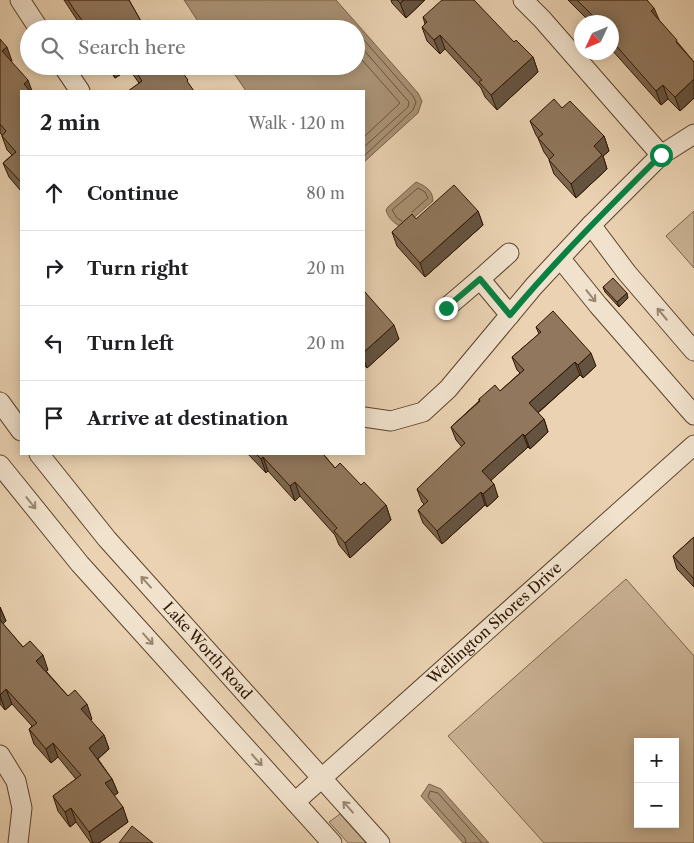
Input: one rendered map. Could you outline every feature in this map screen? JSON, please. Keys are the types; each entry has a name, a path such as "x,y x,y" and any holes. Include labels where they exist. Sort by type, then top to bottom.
{"street":[{"path":"20,0 33,20"},
{"path":"523,0 542,19 661,155"},
{"path":"69,75 79,90"},
{"path":"365,417 392,421 423,412 448,390 510,315 591,225 661,155 694,134"},
{"path":"591,225 627,273 694,351"},
{"path":"446,308 509,253"},
{"path":"560,258 598,305 694,414"},
{"path":"480,279 510,315"},
{"path":"0,402 20,430"},
{"name":"Wellington Shores Drive","path":"295,802 694,445"},
{"name":"Lake Worth Road","path":"40,455 107,539 380,843"},
{"path":"0,465 80,564 332,843"},
{"path":"0,755 16,781 22,808 18,843"}],"shaded area":[{"path":"694,211 694,268 666,236"},
{"path":"626,579 694,656 694,843 544,843 448,736"},
{"path":"340,814 366,843 348,843 329,822"}],"water":[{"path":"184,0 336,0 354,20 197,20"},
{"path":"365,33 418,93 422,101 418,113 365,161 365,90 245,90 235,75 365,75"},
{"path":"416,182 430,191 433,201 403,227 397,225 388,216 386,210"},
{"path":"429,784 441,789 489,843 463,843 421,796"}],"building":[{"path":"68,0 129,0 140,20 82,20"},
{"path":"442,0 474,0 514,42 516,40 533,57 491,95 479,82 482,80 440,35 434,40 422,27 427,22 423,17"},
{"path":"577,0 647,0 654,8 651,11 694,62 694,79 675,97 663,85 656,91 619,49 619,15 592,15"},
{"path":"0,39 7,47 2,51 20,71 20,75 24,75 28,80 24,84 29,90 20,90 20,181 3,163 16,152 2,136 6,131 0,124"},
{"path":"138,75 184,75 193,90 129,90 142,81"},
{"path":"554,99 562,108 570,101 604,136 594,146 602,155 571,184 549,160 554,155 538,138 543,134 530,121"},
{"path":"454,185 478,211 420,263 392,232 412,214 416,219"},
{"path":"613,278 627,293 617,302 603,287"},
{"path":"365,292 394,325 365,351"},
{"path":"553,311 591,353 578,365 575,362 529,403 544,419 525,436 523,434 482,471 494,484 483,494 481,492 437,531 418,510 428,501 417,489 465,443 451,427 495,385 500,391 524,370 512,357 541,332 536,327"},
{"path":"257,455 324,455 335,468 340,463 361,485 364,482 386,505 345,543 334,531 337,528 295,482 290,486 263,457 261,459"},
{"path":"694,537 694,579 673,556"},
{"path":"0,620 23,647 30,641 43,655 36,661 68,696 75,690 87,704 81,709 104,735 89,748 112,779 105,783 123,807 89,832 71,808 65,812 53,796 81,775 53,743 46,749 29,729 37,723 6,689 0,695"},
{"path":"132,826 153,843 119,843"}],"route":[{"path":"446,308 480,279 510,315 534,286 591,225 661,155"}]}
